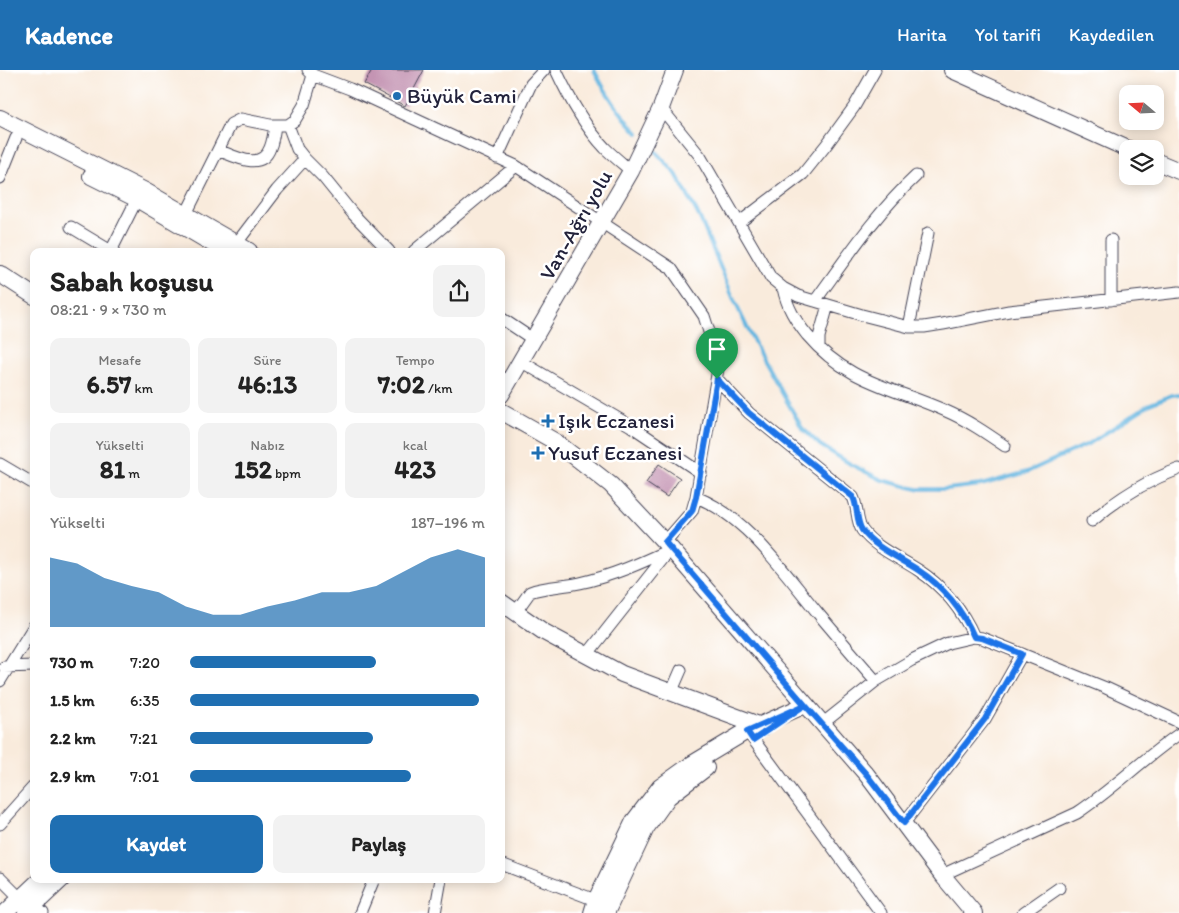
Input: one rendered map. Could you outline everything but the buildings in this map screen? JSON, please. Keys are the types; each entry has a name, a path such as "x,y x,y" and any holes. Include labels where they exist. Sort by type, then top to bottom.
{"main road":[{"name":"Van-Ağrı yolu","path":"505,389 631,171 661,108 675,70"},
{"path":"952,70 1119,145"},
{"path":"0,118 136,186 186,214 236,248"},
{"path":"0,130 235,248"},
{"path":"1164,165 1179,171"},
{"path":"0,274 30,293"},
{"path":"505,413 556,442 611,486 668,545 867,775 974,913"},
{"path":"505,605 544,632 622,674 671,693 757,731"},
{"path":"601,908 634,821 660,787 692,764 805,705"},
{"path":"31,907 40,883"},
{"path":"5,913 31,907 58,883"}],"street":[{"path":"497,158 529,89 544,70"},
{"path":"556,70 569,98 586,124 605,148 631,171"},
{"path":"740,222 802,174 854,107 875,70"},
{"path":"186,214 231,124 237,120 245,119 257,123 275,125 288,124 295,120 304,105 310,72 516,166 671,268 704,316 719,363 696,497 692,511 586,656"},
{"path":"661,108 700,156 772,278 783,288 815,301 862,316 909,326 924,327 1009,311 1179,292"},
{"path":"288,124 297,149 353,214 386,248"},
{"path":"218,150 246,161 256,161 266,156 270,148 275,125"},
{"path":"0,178 16,138"},
{"path":"238,248 277,190 305,159"},
{"path":"418,248 516,166"},
{"path":"815,301 862,234 916,176"},
{"path":"112,248 137,199"},
{"path":"70,227 106,248"},
{"path":"909,326 928,233"},
{"path":"1110,240 1110,300"},
{"path":"783,288 786,302 795,320 819,347 846,370 880,386 946,411 972,424 1005,446"},
{"path":"819,347 820,332 828,305"},
{"path":"505,321 534,340"},
{"path":"522,362 632,426 701,473"},
{"path":"717,379 749,413 853,497 857,505 861,528 880,546 932,580 956,605 969,624 974,637"},
{"path":"0,464 30,482"},
{"path":"1092,521 1125,495 1179,469"},
{"path":"696,497 709,502 730,516 766,550 876,681"},
{"path":"515,613 530,592 578,584 639,565 668,545"},
{"path":"0,681 4,667 30,631"},
{"path":"822,724 876,681 912,660 948,642 974,637 982,638 1106,688 1179,722"},
{"path":"904,823 985,719 1022,654"},
{"path":"4,667 30,666"},
{"path":"671,693 681,670"},
{"path":"757,731 881,913"},
{"path":"942,874 1077,813 1097,800 1156,749 1179,734"},
{"path":"0,824 30,790"},
{"path":"505,866 601,908"},
{"path":"0,878 31,907"},
{"path":"360,913 372,883"},
{"path":"435,913 440,883"},
{"path":"1023,913 1059,888"}],"waterway":[{"path":"594,70 613,103 638,133"},
{"path":"655,151 676,174 700,218 734,300 757,348 802,428 820,445 852,465 882,480 917,489 947,489 981,485 1027,472 1090,443 1150,404 1179,394"}],"place":[{"name":"Büyük Cami","path":"397,96"},
{"name":"Işık Eczanesi","path":"548,421"},
{"name":"Yusuf Eczanesi","path":"538,453"}],"route":[{"path":"717,379 692,511 665,542 805,705 747,731 753,740 805,705 867,775 904,823 985,719 1022,654 982,638 974,637 969,624 942,589 919,570 880,546 867,535 861,528 857,505 853,497 749,413 717,379"}]}
